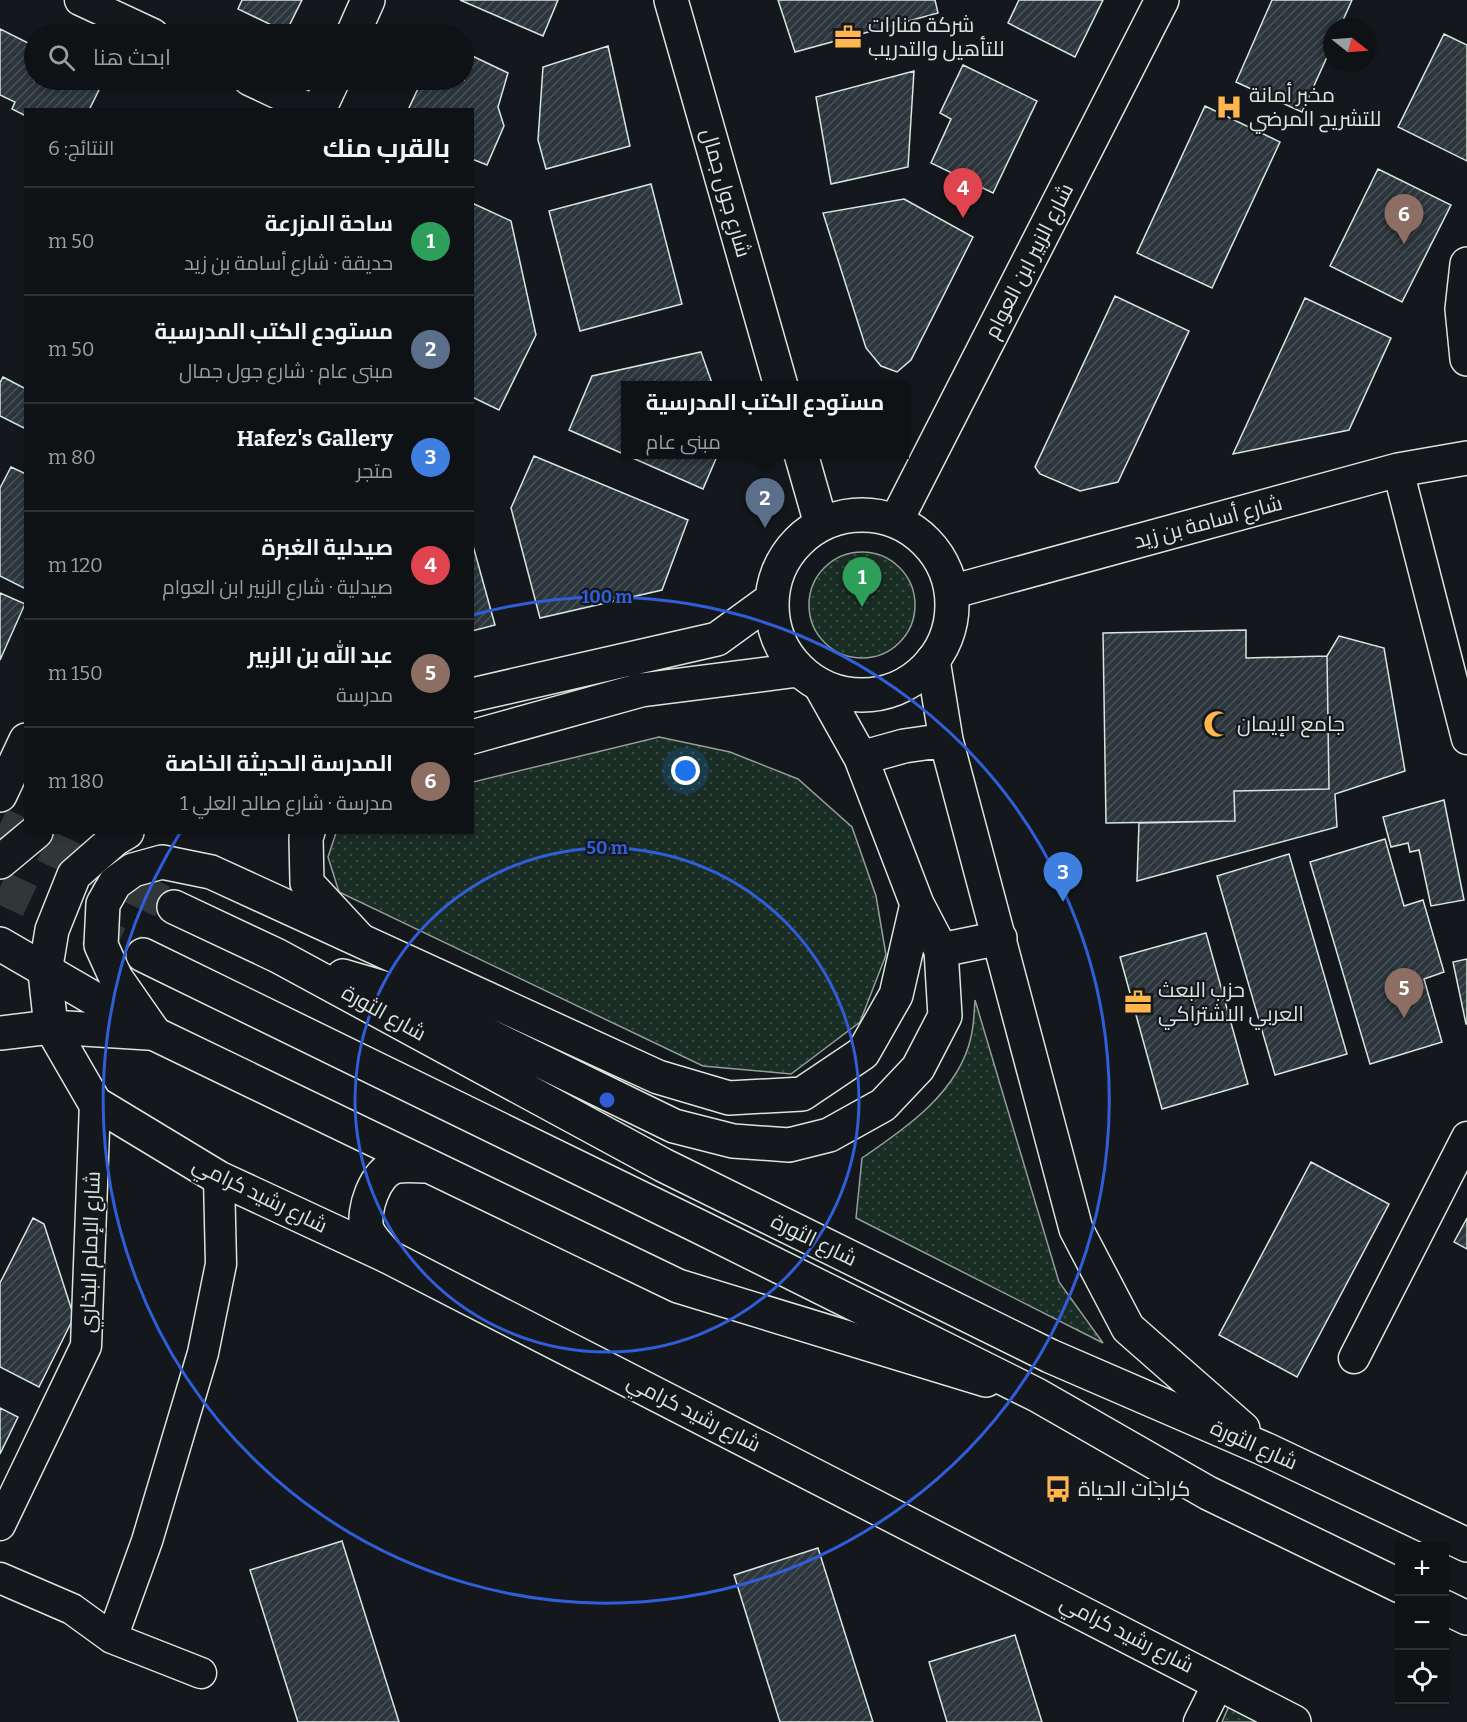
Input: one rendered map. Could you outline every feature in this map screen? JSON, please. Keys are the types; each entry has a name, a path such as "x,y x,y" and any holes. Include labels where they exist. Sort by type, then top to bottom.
{"main road":[{"path":"357,24 368,0"},
{"name":"شارع جول جمال","path":"670,0 780,381"},
{"name":"شارع الزبير ابن العوام","path":"896,521 1162,0"},
{"path":"320,108 328,90"},
{"path":"1467,264 1462,309 1467,359"},
{"name":"شارع أسامة بن زيد","path":"951,592 1398,470 1467,458"},
{"path":"802,459 821,524"},
{"path":"278,956 401,993 674,1126 733,1142 789,1145 829,1135 883,1105 918,1068 945,1016 941,950 917,904 861,758 809,677 783,649 774,625 772,599 779,569 796,543 821,524 846,516 872,515 896,521 923,537 942,562 951,592 951,616 945,639 933,660 916,677 893,689 869,695 844,694 809,677 641,690 474,736"},
{"path":"474,695 717,639 772,599"},
{"path":"933,660 946,740 1076,1229 1128,1328 1267,1450"},
{"path":"861,758 904,746 946,740"},
{"path":"9,775 24,744"},
{"path":"0,862 34,834"},
{"path":"95,1103 51,1027 45,972 52,930 74,875 124,834"},
{"path":"307,834 307,883 358,938"},
{"path":"155,1034 116,978 101,945 103,904 115,883 133,870 162,862 211,872 658,1077 729,1098 802,1094 863,1053 896,995 917,904"},
{"name":"شارع الثورة","path":"174,907 278,956 673,1171 1050,1356 1267,1450 1467,1545"},
{"path":"941,950 1000,938"},
{"path":"0,944 155,1034 678,1287 1037,1395"},
{"name":"شارع الثورة","path":"143,955 700,1227 1037,1395 1208,1493 1395,1584"},
{"path":"0,1033 51,1027 155,1034"},
{"name":"شارع رشيد كرامي","path":"95,1103 219,1178 387,1256 1294,1722"},
{"path":"387,1256 368,1231 366,1218 372,1196 383,1174 392,1167 427,1166"},
{"path":"1449,1609 1467,1618"}],"street":[{"path":"80,0 132,24"},
{"path":"270,90 309,108"},
{"path":"1398,470 1467,739"},
{"name":"شارع الإمام البخاري","path":"0,1525 86,1346 95,1103"},
{"path":"1354,1358 1467,1137"},
{"path":"112,1638 147,1541 202,1353 221,1264 219,1178"},
{"path":"0,1578 72,1609 112,1638 201,1673"},
{"path":"1199,1722 1219,1682"}],"green space":[{"path":"862,552 882,556 900,567 911,585 915,605 911,625 900,643 882,654 862,658 842,654 824,643 813,625 809,605 813,585 824,567 842,556"},
{"path":"659,737 730,752 798,779 852,827 876,896 886,955 860,1022 791,1074 703,1066 339,892 328,857 336,834 474,834 474,782"},
{"path":"975,1000 1059,1282 1103,1343 856,1218 862,1158 895,1135 943,1092 965,1057 971,1037"},
{"path":"1229,1706 1262,1722 1222,1722"}],"building":[{"path":"242,0 302,0 290,24 269,24 238,9"},
{"path":"460,0 558,0 543,36"},
{"path":"778,0 935,0 938,13 795,52"},
{"path":"1019,0 1103,0 1075,57 1008,23"},
{"path":"1272,0 1352,0 1344,18 1323,18 1323,66 1302,112 1236,82"},
{"path":"0,29 24,41 24,90 99,90 90,108 24,108 24,115 12,109 15,102 0,95"},
{"path":"1444,34 1467,45 1467,161 1398,127"},
{"path":"608,46 630,146 546,169 538,140 543,67"},
{"path":"474,57 508,73 498,107 504,126 487,165 474,160 474,108 409,108 417,90 474,90"},
{"path":"963,65 1037,101 993,193 931,163 951,119 940,113"},
{"path":"914,71 908,167 831,184 816,97"},
{"path":"1205,106 1280,142 1212,288 1137,253"},
{"path":"1378,169 1451,205 1402,302 1330,266"},
{"path":"651,184 682,304 580,331 549,211"},
{"path":"904,199 973,237 911,360 897,372 881,366 866,348 823,213"},
{"path":"474,204 511,221 536,335 499,410 474,398"},
{"path":"1115,296 1189,331 1118,482 1080,491 1040,474 1035,467"},
{"path":"1305,298 1391,338 1349,430 1233,454"},
{"path":"701,352 711,381 621,381 621,453 569,430 592,376"},
{"path":"3,377 24,388 24,428 0,416 0,383"},
{"path":"534,456 688,520 662,590 540,618 511,508"},
{"path":"635,459 716,459 703,489"},
{"path":"11,467 24,473 24,588 0,576 0,488"},
{"path":"474,549 495,625 474,630"},
{"path":"0,593 24,604 24,606 0,660"},
{"name":"جامع الإيمان","path":"1246,630 1246,658 1327,656 1329,789 1234,791 1235,821 1106,823 1103,633"},
{"path":"1339,636 1384,648 1405,771 1335,794 1337,827 1137,881 1139,823 1235,821 1234,791 1329,789 1327,656"},
{"path":"1444,800 1464,900 1431,906 1419,850 1410,852 1408,843 1391,847 1383,817"},
{"path":"1385,839 1404,906 1423,900 1444,972 1424,979 1442,1042 1370,1064 1310,862"},
{"path":"1289,854 1347,1054 1275,1075 1217,876"},
{"path":"1206,933 1248,1084 1162,1109 1120,957"},
{"path":"1467,959 1467,1024 1466,1024 1453,962"},
{"path":"1311,1162 1389,1204 1297,1377 1219,1335"},
{"path":"33,1218 44,1224 74,1317 39,1387 0,1367 0,1283"},
{"path":"1467,1218 1467,1249 1454,1242"},
{"path":"0,1408 18,1417 0,1454"},
{"path":"342,1541 399,1722 298,1722 250,1570"},
{"path":"818,1548 873,1722 780,1722 734,1575"},
{"path":"1015,1635 1042,1722 947,1722 929,1662"}],"tunnel":[{"path":"0,824 174,907"},
{"path":"0,887 143,955"}],"place":[{"name":"شركة منارات للتأهيل والتدريب","path":"848,37"},
{"name":"مخبر أمانة للتشريح المرضي","path":"1229,107"},
{"name":"صيدلية الغبرة","path":"963,218"},
{"name":"المدرسة الحديثة الخاصة","path":"1404,244"},
{"name":"مستودع الكتب المدرسية","path":"765,528"},
{"name":"ساحة المزرعة","path":"862,607"},
{"name":"جامع الإيمان","path":"1217,724"},
{"name":"Hafez's Gallery","path":"1063,902"},
{"name":"حزب البعث العربي الاشتراكي","path":"1138,1002"},
{"name":"عبد الله بن الزبير","path":"1404,1018"},
{"name":"كراجات الحياة","path":"1058,1489"}]}
